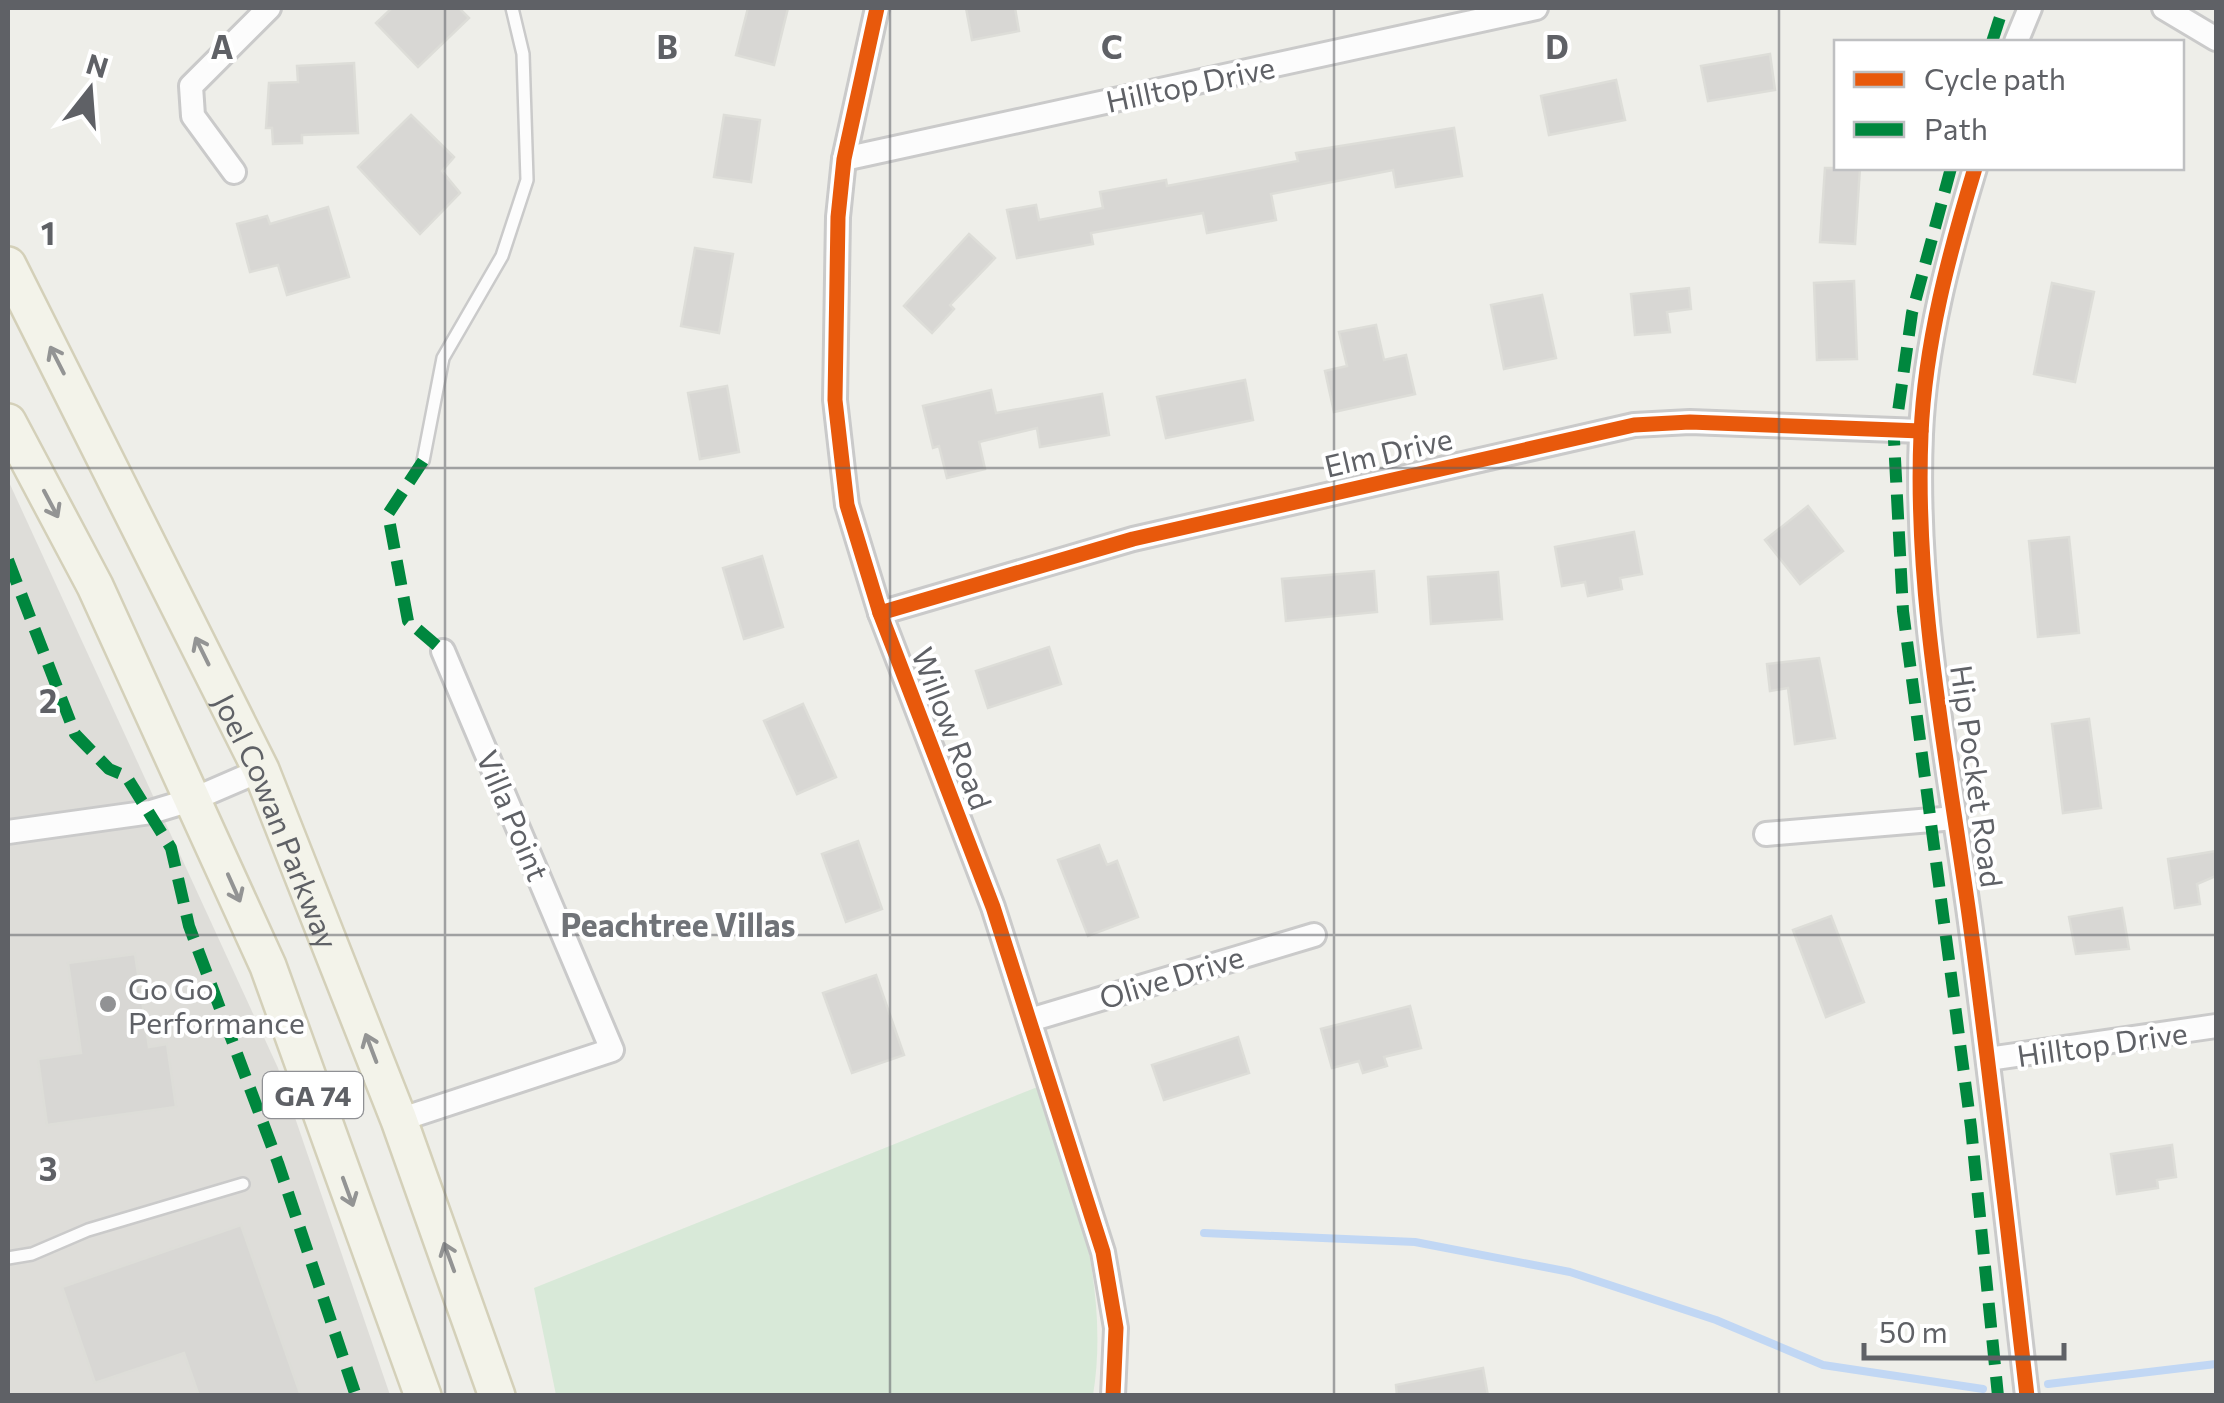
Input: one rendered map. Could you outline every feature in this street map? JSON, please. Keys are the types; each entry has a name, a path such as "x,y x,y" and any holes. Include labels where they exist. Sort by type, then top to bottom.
{"main road":[{"name":"Joel Cowan Parkway","path":"8,265 261,770 399,1120 498,1396"},
{"name":"GA 74","path":"8,422 95,586 268,966 422,1396"}],"street":[{"path":"234,172 193,116 191,86 269,8"},
{"name":"Willow Road","path":"878,8 844,159 838,217 835,400 847,505 880,613 992,907 1103,1252 1116,1328 1113,1396"},
{"name":"Hilltop Drive","path":"844,159 1536,8"},
{"path":"2017,40 2030,8"},
{"path":"2164,8 2216,40"},
{"name":"Hip Pocket Road","path":"1974,170 1946,261 1921,430 1922,544 2027,1396"},
{"name":"Elm Drive","path":"880,613 1134,539 1634,425 1690,422 1921,430"},
{"name":"Villa Point","path":"399,1120 612,1050 443,650"},
{"path":"8,832 151,812 194,799 261,770"},
{"path":"1766,834 1955,818"},
{"name":"Olive Drive","path":"1030,1020 1314,936"},
{"name":"Hilltop Drive","path":"1988,1058 2216,1026"}],"lane":[{"path":"423,461 443,358 502,256 527,180 523,54 512,8"},
{"path":"8,1258 32,1254 88,1230 243,1184"}],"shaded area":[{"path":"8,480 278,1068 390,1395 8,1395"}],"green space":[{"path":"1040,1086 1077,1199 1093,1277 1097,1356 1093,1395 556,1395 534,1288"}],"building":[{"path":"392,8 459,8 469,18 418,67 376,23"},
{"path":"748,8 788,8 774,65 736,55"},
{"path":"966,8 1015,8 1019,31 972,40"},
{"path":"1770,54 1775,90 1708,101 1701,66"},
{"path":"354,63 358,133 302,135 302,143 273,144 272,128 266,128 269,83 298,82 297,66"},
{"path":"1616,80 1625,120 1549,135 1541,96"},
{"path":"411,115 454,157 442,171 460,193 420,234 358,167"},
{"path":"724,115 760,120 751,182 714,177"},
{"path":"1454,128 1462,176 1396,187 1393,170 1271,194 1276,220 1207,233 1203,213 1091,233 1093,244 1017,258 1007,210 1036,205 1039,220 1103,208 1100,192 1166,180 1167,186 1298,161 1296,153"},
{"path":"1825,168 1860,170 1855,244 1820,242"},
{"path":"328,207 349,277 287,295 278,265 250,272 237,224 267,216 270,224"},
{"path":"969,234 995,258 950,305 954,309 932,333 904,306"},
{"path":"695,248 733,254 719,333 681,326"},
{"path":"1854,281 1857,359 1817,360 1814,283"},
{"path":"2052,283 2094,292 2075,382 2034,374"},
{"path":"1689,288 1691,309 1667,312 1670,332 1635,335 1631,294"},
{"path":"1542,295 1556,358 1504,369 1491,305"},
{"path":"1376,325 1384,360 1406,355 1415,394 1334,412 1325,371 1347,366 1339,332"},
{"path":"1245,380 1253,420 1166,438 1157,397"},
{"path":"727,386 739,452 700,459 688,393"},
{"path":"991,390 996,413 1102,394 1109,435 1040,447 1037,428 979,442 985,469 947,478 939,446 933,448 923,406"},
{"path":"1808,506 1843,551 1800,584 1765,540"},
{"path":"1634,532 1642,574 1620,578 1622,589 1588,596 1585,582 1562,586 1555,547"},
{"path":"2069,537 2079,633 2038,637 2029,541"},
{"path":"762,556 783,627 744,639 723,568"},
{"path":"1374,571 1377,612 1286,621 1282,579"},
{"path":"1498,572 1502,619 1431,624 1428,577"},
{"path":"1049,647 1061,684 988,708 976,671"},
{"path":"1819,658 1835,738 1795,744 1788,688 1770,691 1767,664"},
{"path":"803,704 836,777 797,794 764,721"},
{"path":"2089,719 2101,808 2063,813 2052,724"},
{"path":"858,841 882,909 846,922 822,854"},
{"path":"1099,845 1107,865 1117,861 1138,917 1088,936 1058,860"},
{"path":"2216,851 2216,876 2197,884 2200,904 2175,908 2168,859"},
{"path":"2122,908 2129,949 2076,954 2069,917"},
{"path":"1831,916 1864,1002 1826,1017 1793,930"},
{"name":"Go Go Performance","path":"135,954 149,1047 167,1044 176,1107 47,1125 38,1059 81,1053 68,963"},
{"path":"876,975 904,1055 852,1073 823,993"},
{"path":"1410,1006 1421,1048 1384,1057 1387,1066 1363,1073 1359,1061 1332,1068 1321,1029"},
{"path":"1238,1037 1249,1073 1164,1100 1152,1065"},
{"path":"2172,1145 2176,1177 2157,1180 2158,1188 2117,1194 2111,1154"},
{"path":"241,1225 301,1396 199,1396 184,1353 95,1383 62,1287"},
{"path":"1483,1368 1488,1396 1397,1396 1396,1385"}],"waterway":[{"path":"1204,1233 1415,1242 1570,1272 1716,1320 1823,1365 1983,1389"},
{"path":"2048,1384 2216,1364"}],"marked path":[{"path":"1993,40 2003,8"},
{"path":"1950,170 1912,313 1894,440 1903,611 1971,1127 1998,1396"},
{"path":"423,461 388,514 408,621 443,651"},
{"path":"8,560 75,734 109,769 126,776 171,848 189,926 278,1163 356,1396"}],"cycle path":[{"path":"877,8 844,159 838,217 835,400 847,505 880,613 993,907 1103,1252 1116,1328 1113,1396"},
{"path":"1974,170 1948,266 1927,366 1920,495 1935,679 1978,981 2027,1396"},
{"path":"880,613 1133,539 1634,425 1690,422 1921,431"}],"place":[{"name":"Go Go Performance","path":"108,1004"}],"district":[{"name":"Peachtree Villas","path":"678,924"}]}
